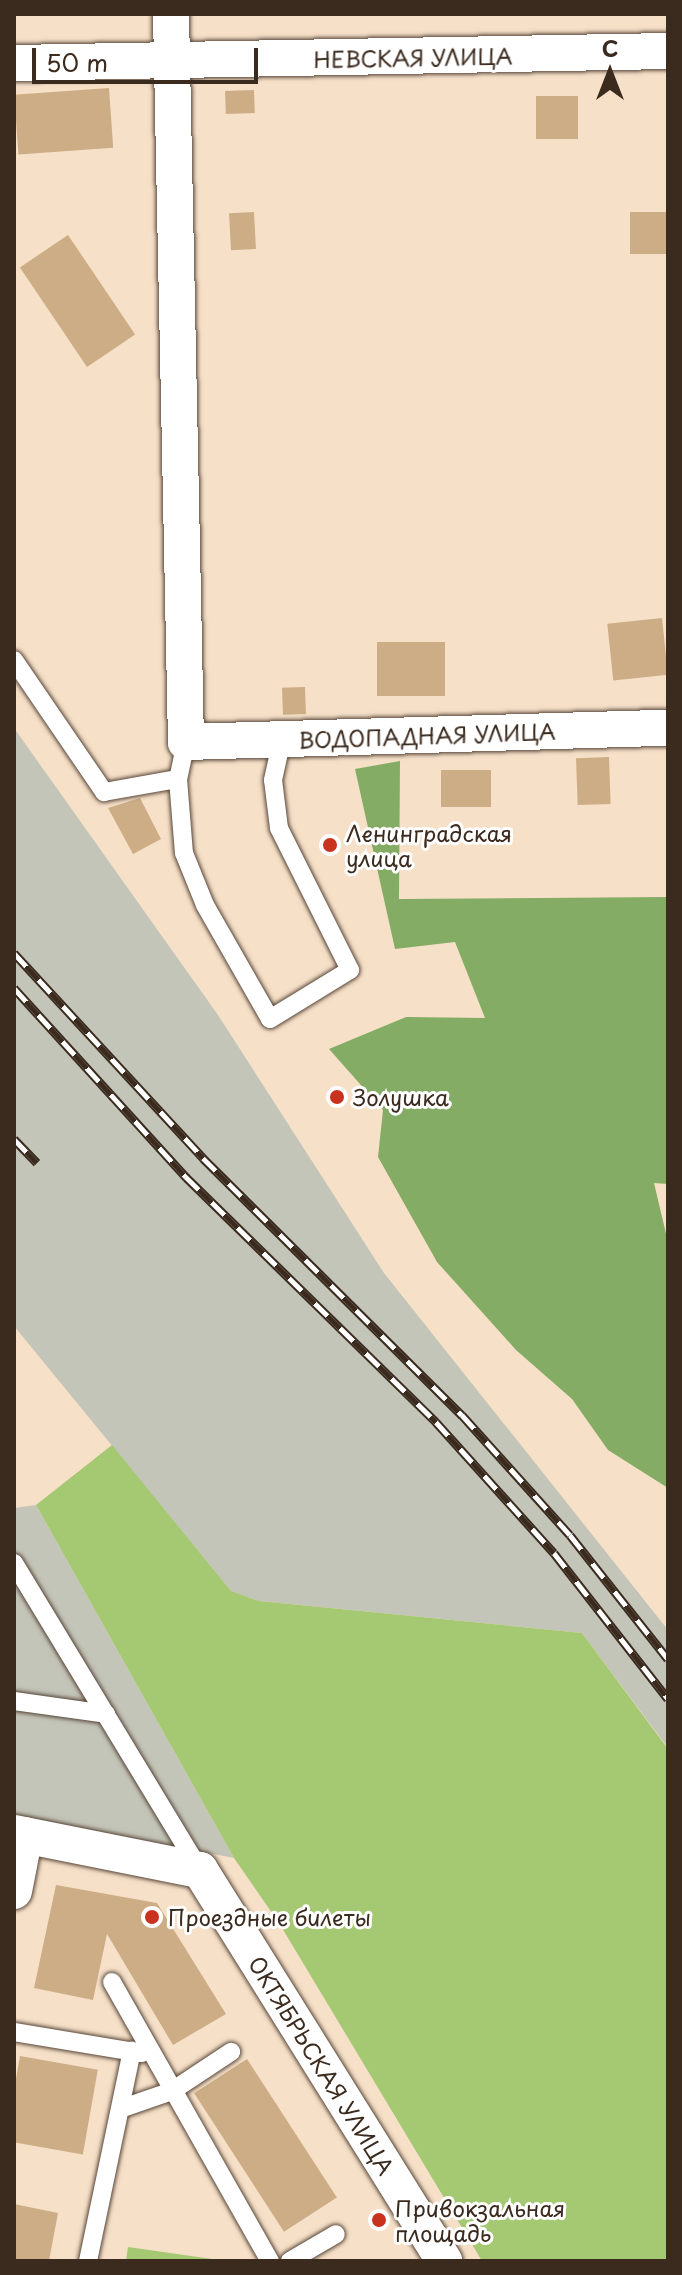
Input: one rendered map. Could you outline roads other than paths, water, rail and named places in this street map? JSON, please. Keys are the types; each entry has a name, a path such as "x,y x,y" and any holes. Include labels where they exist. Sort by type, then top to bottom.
{"street":[{"path":"171,14 186,742"},
{"name":"НЕВСКАЯ УЛИЦА","path":"14,63 173,63 668,51"},
{"name":"ВОДОПАДНАЯ УЛИЦА","path":"186,742 668,728"},
{"path":"14,1891 20,1834 200,1870"},
{"name":"ОКТЯБРЬСКАЯ УЛИЦА","path":"200,1870 444,2261"}],"lane":[{"path":"14,660 104,792 178,779"},
{"path":"186,742 178,779 184,853 205,905 270,1019 350,970 279,828 273,780 282,739"},
{"path":"14,1563 200,1870"},
{"path":"14,1701 106,1714"},
{"path":"112,1982 270,2261"},
{"path":"14,2032 152,2055"},
{"path":"88,2261 132,2051"},
{"path":"120,2109 172,2091 231,2052"},
{"path":"290,2261 336,2234"}],"railway":[{"path":"14,953 203,1158 462,1415 570,1535 668,1659"},
{"path":"14,988 186,1177 436,1422 554,1553 668,1699"},
{"path":"14,1139 37,1163"}],"place":[{"name":"Ленинградская улица","path":"330,845"},
{"name":"Золушка","path":"337,1097"},
{"name":"Проездные билеты","path":"152,1917"},
{"name":"Привокзальная площадь","path":"379,2220"}]}
